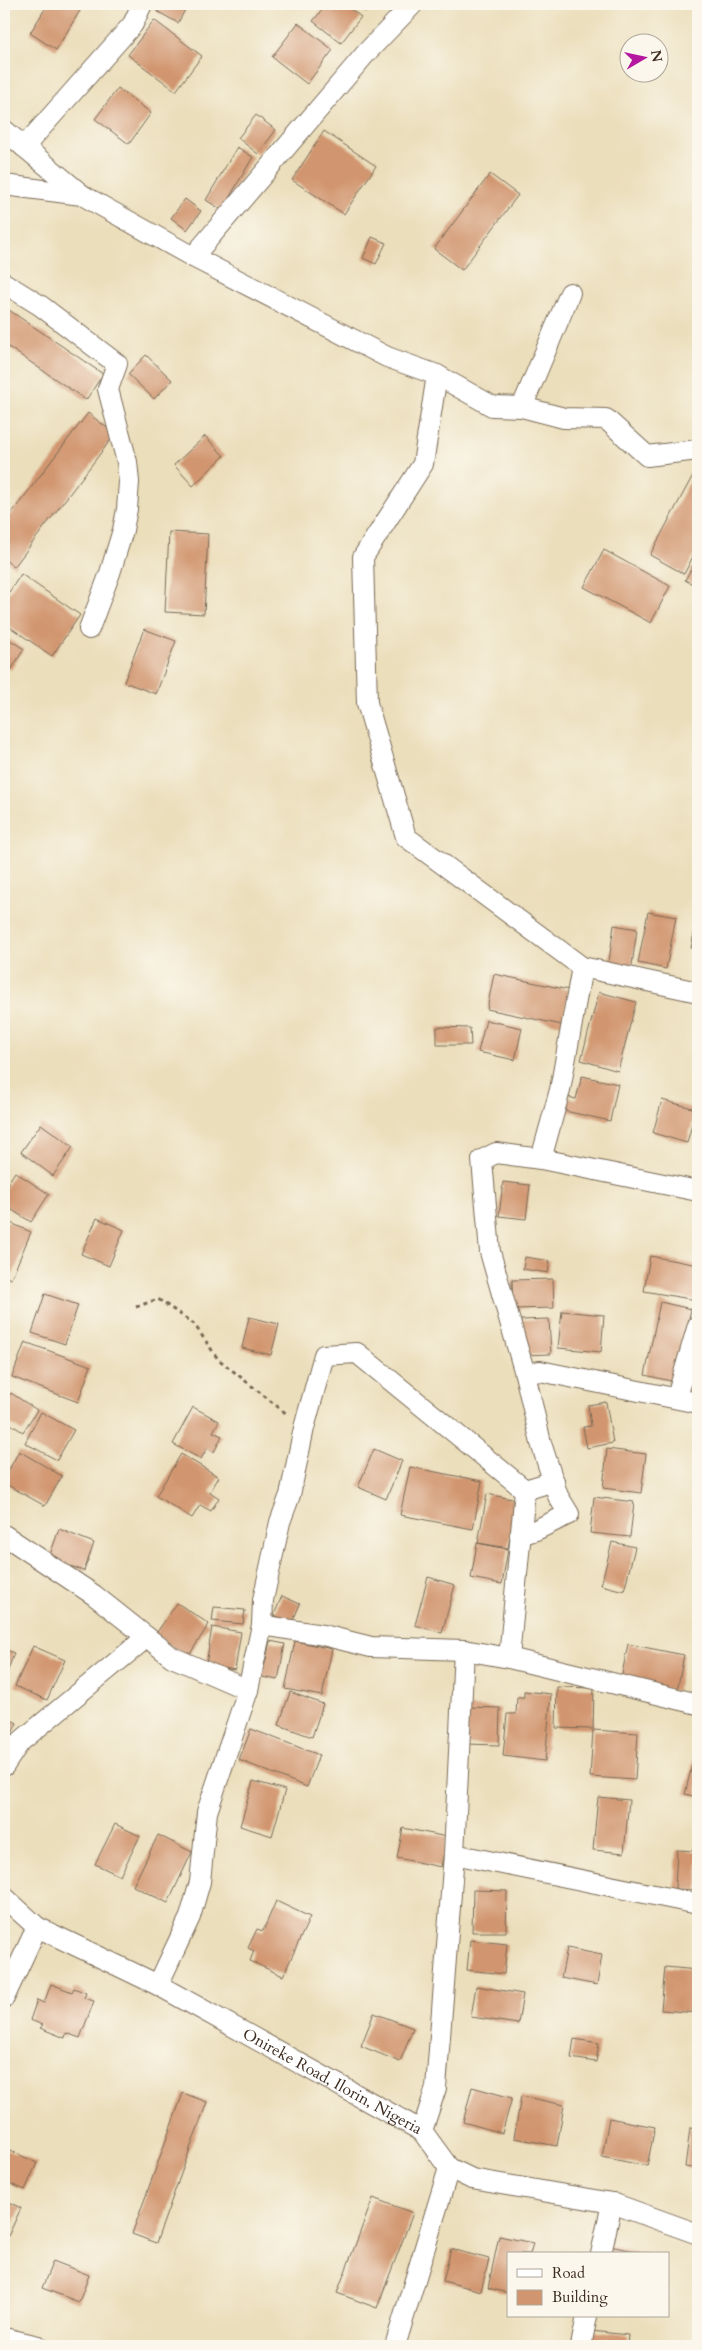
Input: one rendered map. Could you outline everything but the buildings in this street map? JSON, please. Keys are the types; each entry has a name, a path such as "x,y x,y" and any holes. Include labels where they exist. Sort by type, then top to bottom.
{"street":[{"path":"24,147 133,24 142,4"},
{"path":"192,257 367,52 413,4"},
{"path":"4,130 82,195 192,257 387,357 437,376 492,406 522,407 564,418 606,419 647,456 698,450"},
{"path":"4,185 82,195"},
{"path":"4,283 41,306 116,364 108,389 127,462 129,482 123,530 110,573 89,629"},
{"path":"522,407 570,293"},
{"path":"437,376 423,464 363,557 368,703 406,837 582,967 698,992"},
{"path":"540,1159 560,1090 582,967"},
{"path":"520,1535 536,1530 569,1514 558,1496 541,1444 525,1374 490,1252 482,1160 496,1153 540,1159 698,1191"},
{"path":"677,1397 698,1325"},
{"path":"158,1985 190,1917 200,1882 207,1812 248,1690 262,1625 264,1600 280,1522 290,1495 304,1428 324,1355 357,1353 525,1490"},
{"path":"525,1374 540,1371 677,1397 698,1403"},
{"path":"525,1490 554,1481"},
{"path":"509,1658 525,1490"},
{"path":"4,1535 94,1596 172,1657 248,1690"},
{"path":"262,1625 371,1647 464,1650 509,1658 698,1704"},
{"path":"4,1766 20,1742 147,1637"},
{"path":"422,2131 436,2088 454,1854 464,1650"},
{"path":"454,1854 698,1904"},
{"name":"Onireke Road, Ilorin, Nigeria","path":"4,1897 37,1928 158,1985 422,2131 449,2168 472,2179 612,2203 698,2234"},
{"path":"4,1998 37,1928"},
{"path":"394,2346 449,2168"},
{"path":"601,2252 612,2203"},
{"path":"580,2346 587,2318"},
{"path":"4,2338 38,2346"}],"path":[{"path":"136,1307 158,1299 194,1324 218,1359 304,1428"}]}
